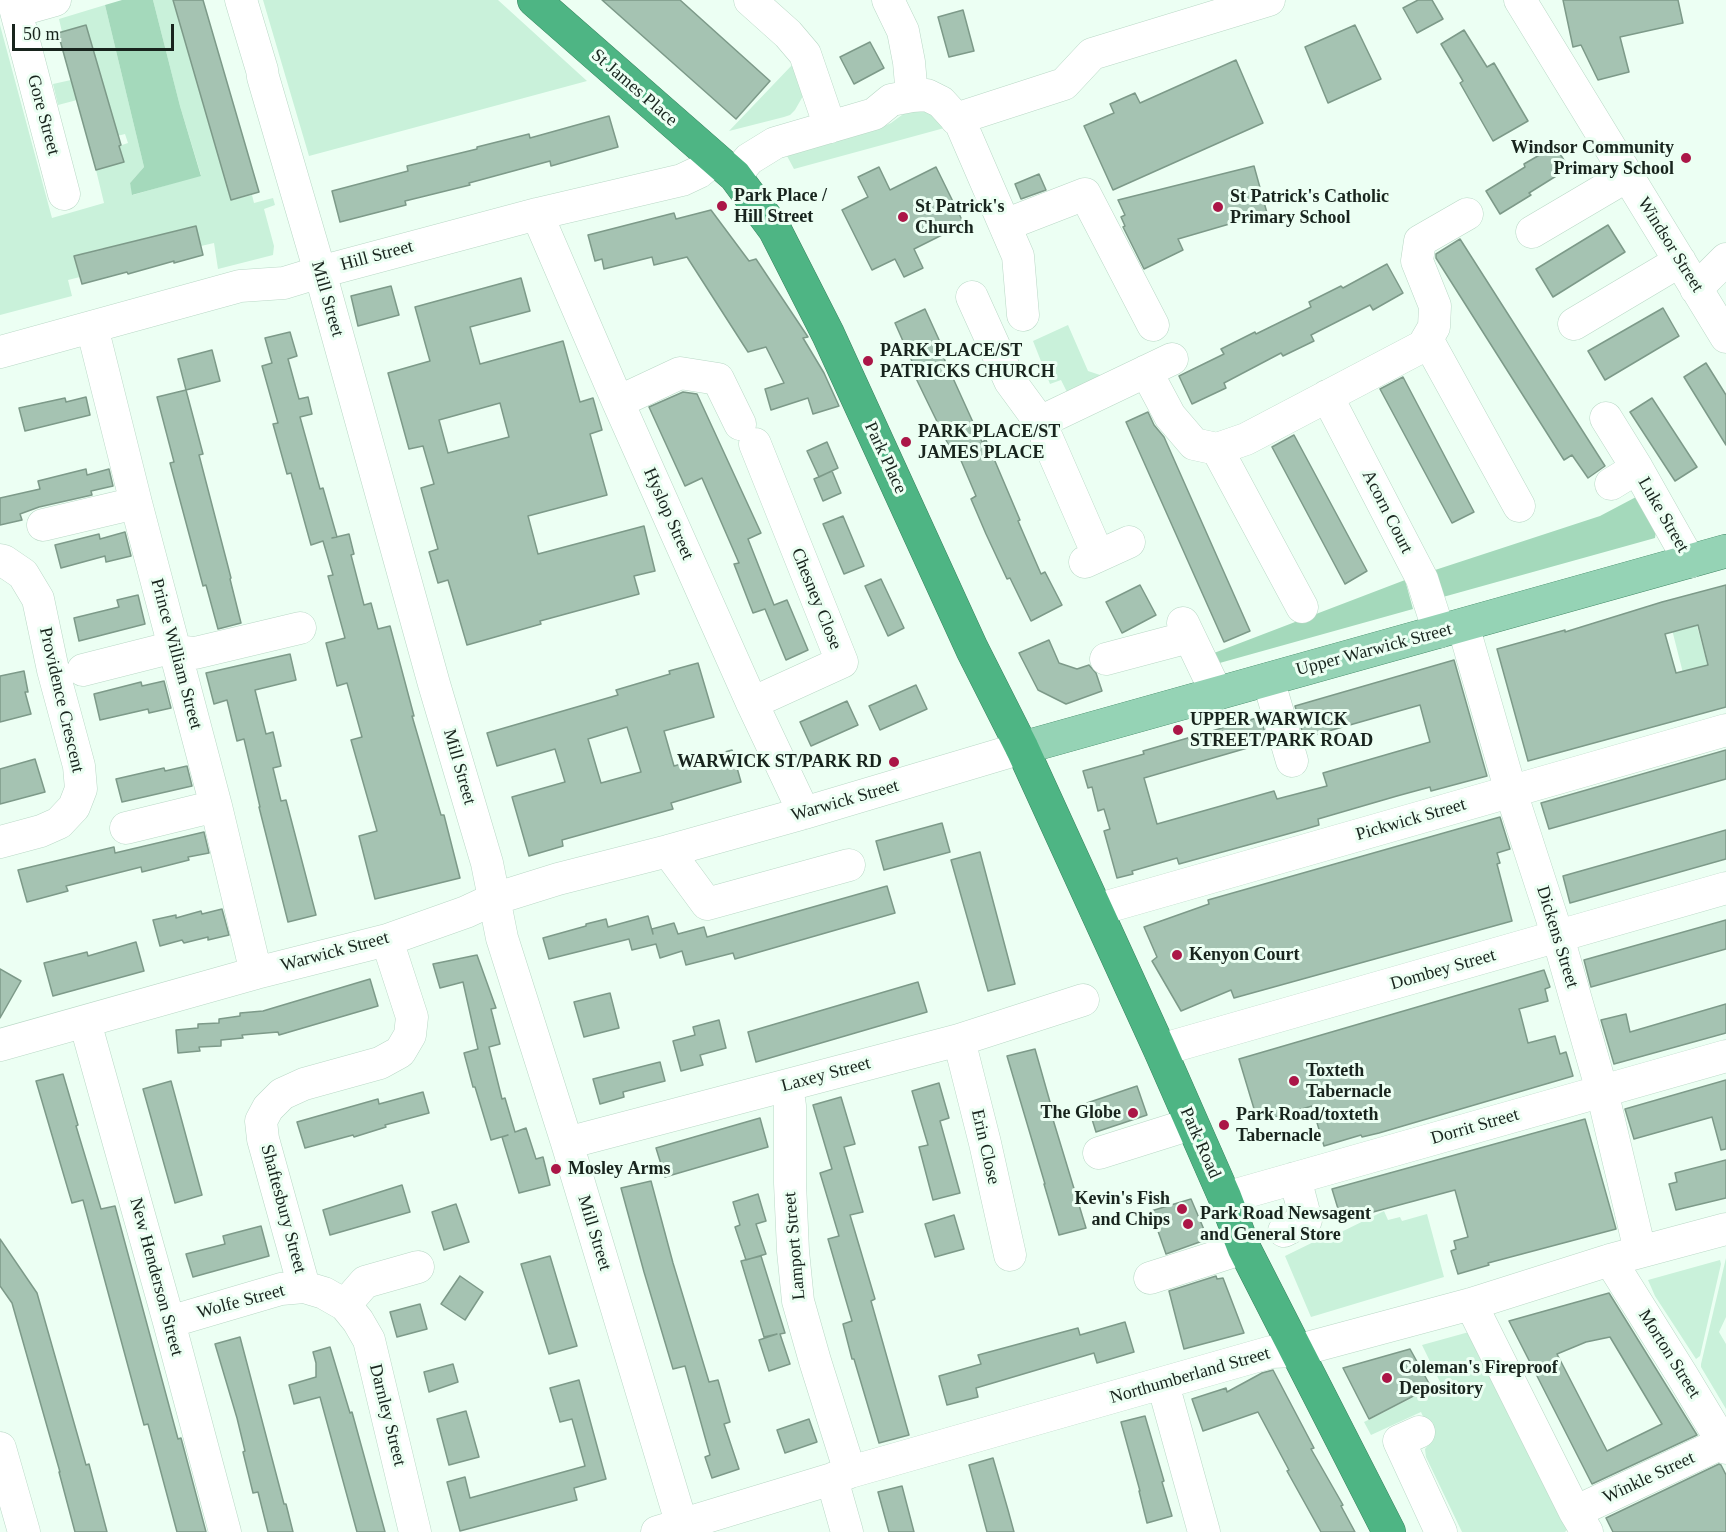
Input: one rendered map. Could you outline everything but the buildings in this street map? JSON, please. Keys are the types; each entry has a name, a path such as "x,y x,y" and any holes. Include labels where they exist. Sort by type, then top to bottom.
{"highway":[{"name":"St James Place","path":"534,0 725,167"},
{"name":"Park Place","path":"725,167 775,230 801,280 972,649 1022,748"},
{"name":"Park Road","path":"1022,748 1160,1050 1245,1248 1389,1532"}],"main road":[{"name":"Upper Warwick Street","path":"1022,748 1726,551"}],"street":[{"path":"14,5 55,0"},
{"name":"Mill Street","path":"241,0 320,272 434,684 487,863 502,938 567,1143 674,1530"},
{"path":"750,0 788,34 805,54 830,127"},
{"path":"888,0 903,31 912,96 927,95 941,102 961,124 1005,225 1018,256 1023,315"},
{"path":"956,119 1064,84 1092,54 1269,0"},
{"name":"Windsor Street","path":"1520,0 1726,337"},
{"name":"Gore Street","path":"14,5 64,194"},
{"name":"Hill Street","path":"0,352 240,286 284,283 537,214 682,180 699,172 749,159 775,142 874,114 891,100 912,96"},
{"path":"1532,232 1627,176"},
{"path":"1005,225 1085,194 1153,325"},
{"name":"Hyslop Street","path":"537,214 752,703 804,813"},
{"path":"1040,422 1159,365 1170,416 1194,444 1217,449 1246,439 1423,346 1434,327 1435,306 1417,261 1420,241 1467,214"},
{"path":"1696,289 1726,259"},
{"path":"1574,324 1680,261"},
{"path":"972,297 1010,381 1040,422 1092,558 1129,542"},
{"name":"Prince William Street","path":"92,327 216,806 256,973"},
{"path":"1427,339 1519,506"},
{"name":"Chesney Close","path":"618,402 680,373 718,379 747,434 842,662 752,703"},
{"name":"Acorn Court","path":"1327,396 1422,579 1451,628"},
{"name":"Luke Street","path":"1606,418 1690,562"},
{"path":"1217,449 1302,606"},
{"name":"Luke Street","path":"1611,484 1637,468"},
{"path":"43,525 136,503"},
{"name":"Providence Crescent","path":"0,560 23,574 38,599 53,670 79,766 81,789 74,807 59,823 41,831 0,842"},
{"path":"83,670 162,650 195,653 300,628"},
{"name":"Dickens Street","path":"1451,628 1511,792 1557,937 1602,1091 1640,1251"},
{"path":"1103,664 1186,630 1216,694"},
{"path":"1268,679 1292,761"},
{"name":"Pickwick Street","path":"1096,910 1726,730"},
{"name":"Warwick Street","path":"0,1045 256,973 387,940 466,912 494,899 558,879 804,813 1022,748"},
{"path":"126,828 216,806"},
{"path":"668,850 707,904 849,865"},
{"name":"Dombey Street","path":"1160,1050 1726,888"},
{"name":"Shaftesbury Street","path":"304,1287 263,1139 261,1121 268,1108 282,1094 304,1084 380,1063 400,1052 410,1035 411,1017 387,940"},
{"name":"Laxey Street","path":"567,1143 959,1040 1083,1000"},
{"name":"New Henderson Street","path":"85,1022 225,1532"},
{"name":"Erin Close","path":"959,1040 1010,1255"},
{"name":"Dorrit Street","path":"1225,1198 1726,1056"},
{"name":"Lamport Street","path":"787,1085 790,1106 793,1251 798,1301 815,1361 841,1476 848,1532"},
{"path":"1100,1153 1191,1124"},
{"path":"1295,1178 1303,1221"},
{"name":"Northumberland Street","path":"674,1530 841,1476 1271,1352 1296,1351 1471,1304 1640,1251 1726,1229"},
{"path":"1150,1278 1245,1248"},
{"name":"Morton Street","path":"1610,1260 1724,1446"},
{"path":"345,1305 365,1282 418,1267"},
{"name":"Wolfe Street","path":"169,1322 281,1289 304,1287 324,1293 345,1305"},
{"path":"1471,1304 1581,1522"},
{"name":"Darnley Street","path":"345,1305 369,1340 415,1532"},
{"path":"1163,1384 1204,1532"},
{"path":"1419,1432 1399,1441 1441,1532"},
{"name":"Winkle Street","path":"1581,1522 1724,1446"},
{"path":"0,1448 24,1532"}],"green space":[{"path":"122,0 153,0 180,106 201,176 132,195 130,183 144,167 105,5"},
{"path":"153,0 173,0 184,39 204,33 220,95 202,100 231,200 252,195 254,203 273,198 275,205 264,209 274,246 273,255 218,269 214,243 201,246 196,227 155,259 149,237 120,245 108,268 103,248 75,256 80,277 68,280 72,296 0,315 0,25 52,218 104,203 96,170 124,162 119,146 128,143 125,134 117,136 86,25 62,32 59,19 105,5 144,167 130,183 133,195 201,175 180,106"},
{"path":"263,0 498,0 587,81 309,156"},
{"path":"793,64 803,96 795,110 784,117 729,131"},
{"path":"71,80 77,100 58,105 53,84"},
{"path":"926,110 948,127 794,169 787,156 878,129 906,112"},
{"path":"1068,325 1088,371 1106,377 1068,394 1061,380 1050,384 1033,341"},
{"path":"1636,497 1657,523 1655,538 1443,597 1432,571 1600,516"},
{"path":"1405,580 1413,609 1216,664 1214,653"},
{"path":"1689,596 1708,667 1683,673 1665,602"},
{"path":"1384,1211 1388,1220 1400,1217 1402,1221 1427,1214 1444,1277 1311,1317 1285,1256"},
{"path":"1726,1258 1726,1317 1719,1332 1726,1344 1726,1409 1701,1364"},
{"path":"1720,1260 1700,1356 1696,1359 1655,1296 1648,1280"},
{"path":"1469,1332 1569,1528 1565,1532 1462,1532 1426,1457 1425,1449 1433,1439 1421,1412 1371,1435 1364,1422 1428,1390 1429,1393 1442,1386 1422,1345"}],"place":[{"name":"Windsor Community Primary School","path":"1686,158"},
{"name":"Park Place / Hill Street","path":"722,206"},
{"name":"St Patrick's Catholic Primary School","path":"1218,207"},
{"name":"St Patrick's Church","path":"903,217"},
{"name":"PARK PLACE/ST PATRICKS CHURCH","path":"868,361"},
{"name":"PARK PLACE/ST JAMES PLACE","path":"906,442"},
{"name":"UPPER WARWICK STREET/PARK ROAD","path":"1178,730"},
{"name":"WARWICK ST/PARK RD","path":"894,762"},
{"name":"Kenyon Court","path":"1177,955"},
{"name":"Toxteth Tabernacle","path":"1294,1081"},
{"name":"The Globe","path":"1133,1113"},
{"name":"Park Road/toxteth Tabernacle","path":"1224,1125"},
{"name":"Mosley Arms","path":"556,1169"},
{"name":"Kevin's Fish and Chips","path":"1182,1209"},
{"name":"Park Road Newsagent and General Store","path":"1188,1224"},
{"name":"Coleman's Fireproof Depository","path":"1387,1378"}]}
